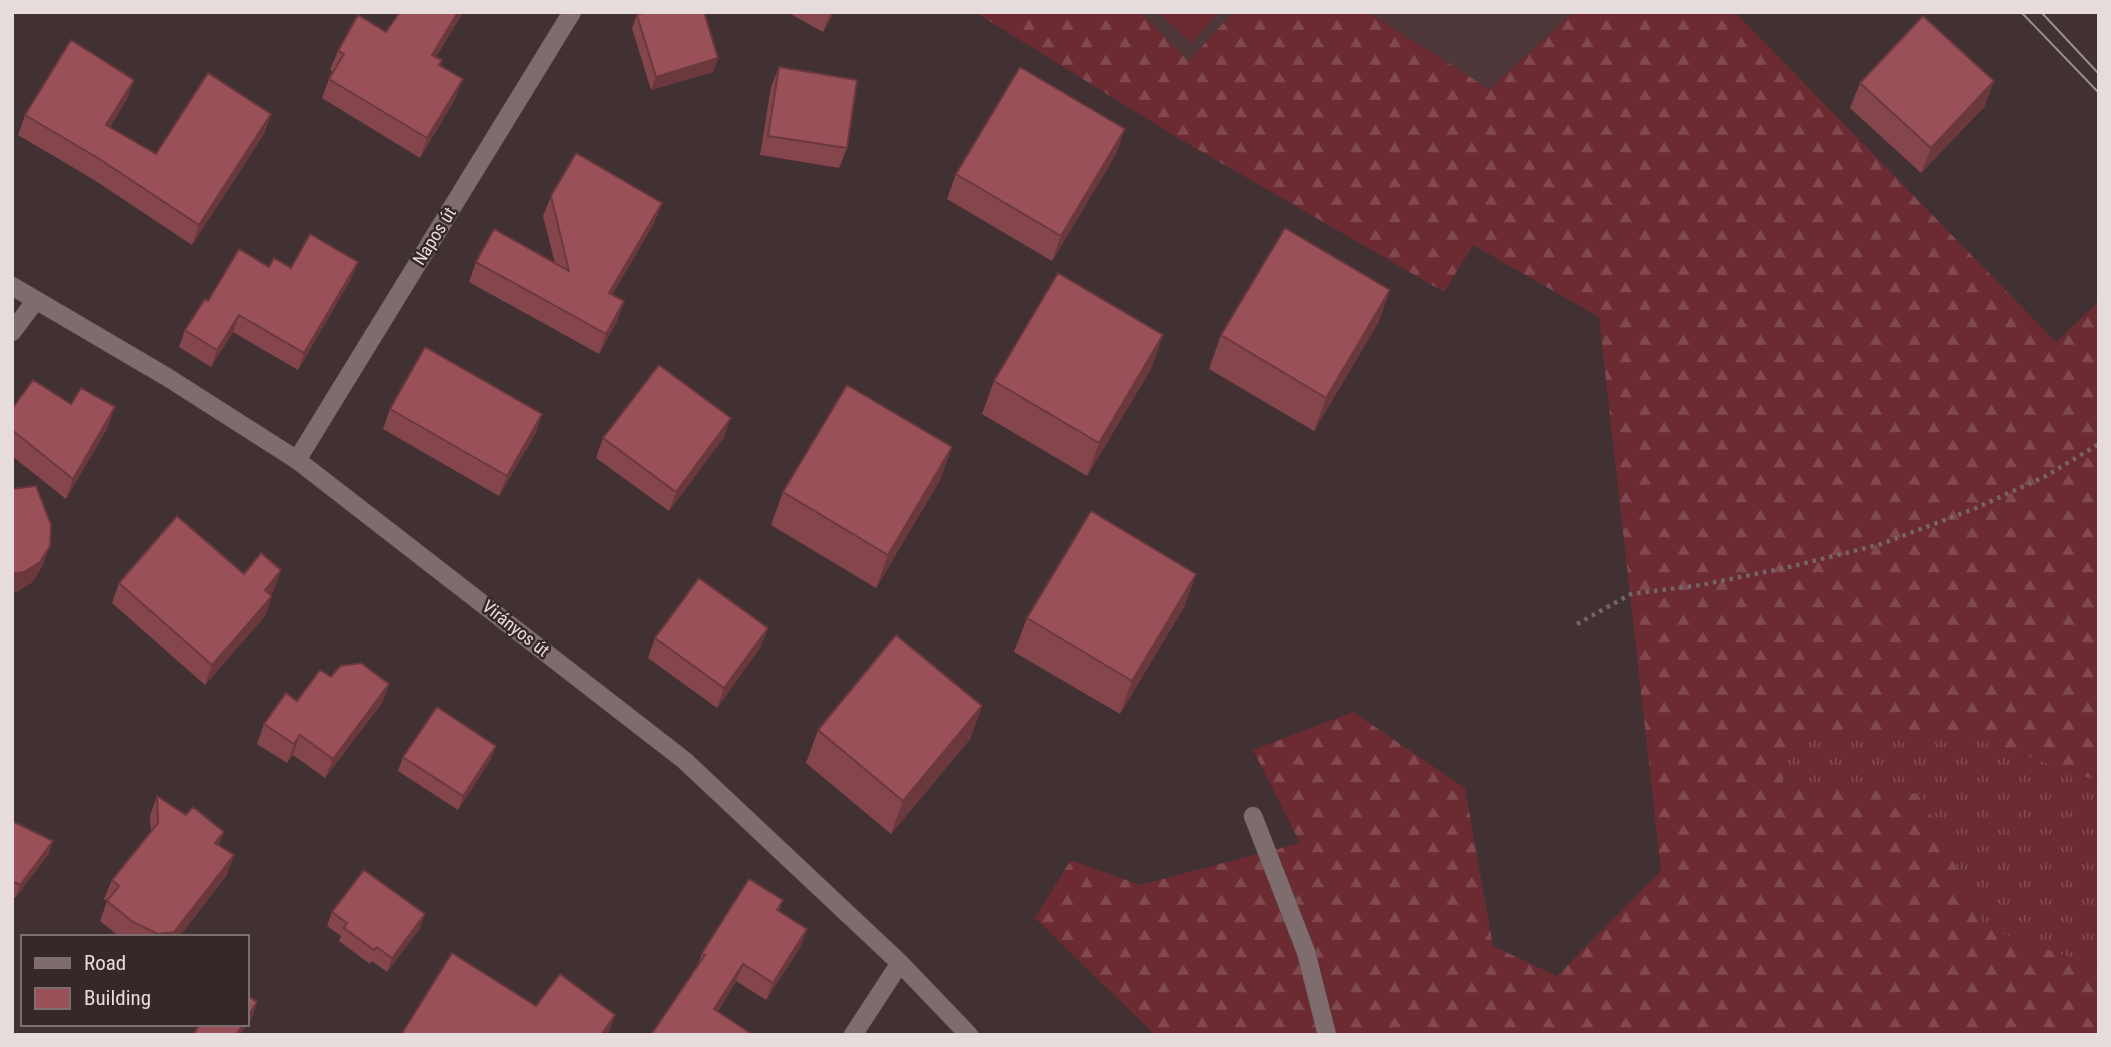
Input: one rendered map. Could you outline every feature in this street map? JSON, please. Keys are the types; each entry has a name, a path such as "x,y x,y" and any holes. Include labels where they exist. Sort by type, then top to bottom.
{"street":[{"name":"Napos út","path":"297,460 572,12"},
{"name":"Virányos út","path":"12,286 167,377 297,460 684,760 900,963 969,1035"},
{"path":"12,332 36,300"},
{"path":"1253,816 1306,952 1327,1035"},
{"path":"853,1035 900,963"}],"path":[{"path":"1577,624 1631,594 1701,585 1878,545 1973,509 2046,476 2099,444"}],"shaded area":[{"path":"1140,12 1233,12 1189,61"},
{"path":"1368,12 1574,12 1489,89"}],"green space":[{"path":"975,12 1140,12 1189,61 1233,12 1368,12 1489,89 1574,12 1735,12 2056,342 2099,301 2099,781 1973,738 1793,730 1783,782 1921,794 1984,927 2099,968 2099,1035 1155,1035 1035,918 1071,860 1140,885 1300,843 1253,750 1353,712 1465,788 1493,946 1557,976 1661,871 1599,317 1473,245 1444,292 1173,135"},
{"path":"1158,12 1219,12 1191,43"},
{"path":"1793,730 1974,738 2099,781 2099,968 1984,927 1921,794 1783,782"}],"building":[{"path":"400,12 458,12 432,55 442,60 439,65 463,79 427,138 329,79 344,54 338,51 358,15 386,32"},
{"path":"645,12 704,12 718,58 656,77 637,15"},
{"path":"1923,16 1994,81 1931,148 1860,83"},
{"path":"71,40 134,80 106,125 156,154 208,73 271,114 199,225 98,158 25,115"},
{"path":"779,67 857,80 847,148 768,136"},
{"path":"1020,67 1125,129 1061,236 956,174"},
{"path":"576,153 662,203 609,293 624,301 606,334 476,262 494,229 569,271 551,196"},
{"path":"1285,228 1390,290 1326,398 1221,335"},
{"path":"310,234 358,262 304,353 239,315 217,350 185,330 205,299 208,301 239,249 269,267 274,258 291,268"},
{"path":"1058,273 1163,335 1099,443 994,381"},
{"path":"425,347 542,414 507,476 390,409"},
{"path":"659,365 731,418 676,492 603,438"},
{"path":"33,380 71,404 81,388 115,407 73,479 12,430 12,409"},
{"path":"847,385 952,447 888,555 783,492"},
{"path":"36,486 51,525 50,546 40,562 24,572 12,574 12,489"},
{"path":"1091,511 1196,574 1132,681 1027,618"},
{"path":"177,516 244,574 261,553 281,570 265,590 272,596 212,665 119,583"},
{"path":"699,578 768,628 724,688 655,638"},
{"path":"896,635 982,706 903,801 818,730"},
{"path":"361,663 389,684 333,759 300,735 294,744 264,724 286,693 297,701 320,670 331,677 340,666"},
{"path":"437,707 496,746 463,796 403,757"},
{"path":"157,796 186,815 193,807 224,832 215,843 234,855 174,932 158,934 133,922 107,901 119,886 112,880 158,823"},
{"path":"12,821 53,841 20,885 12,881"},
{"path":"364,870 425,914 392,958 377,947 374,950 344,928 347,923 332,912"},
{"path":"749,879 783,900 777,910 807,929 773,983 743,964 714,1009 753,1035 651,1035 705,955 702,953"},
{"path":"452,953 536,1006 560,974 615,1015 601,1035 401,1035"},
{"path":"248,996 257,1002 248,1016"},
{"path":"199,1026 242,1026 236,1035 193,1035"}],"tram line":[{"path":"2021,12 2099,93"},
{"path":"2041,12 2099,74"}]}
